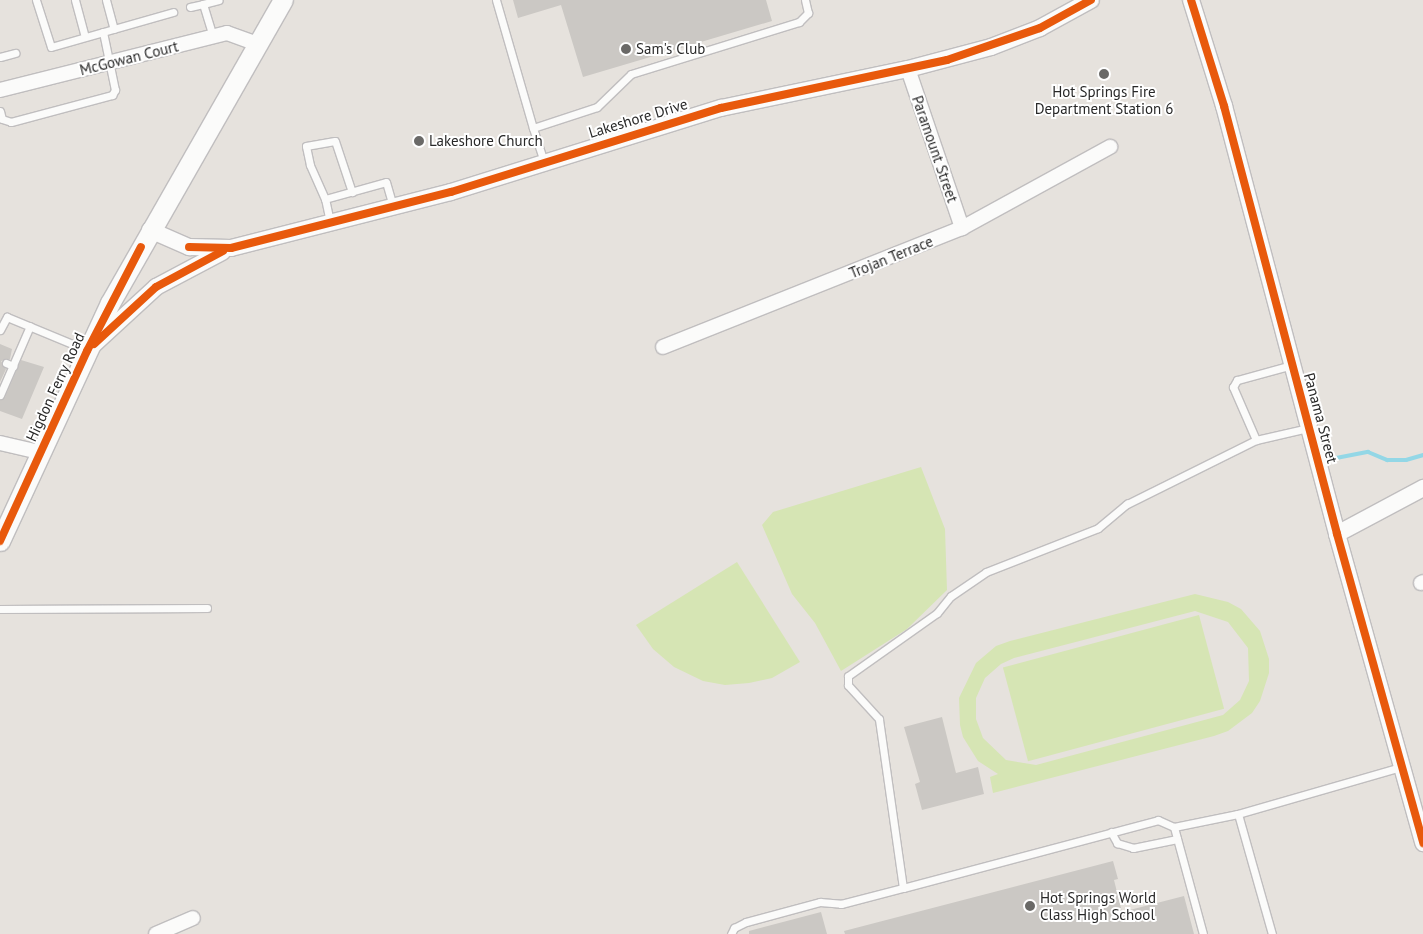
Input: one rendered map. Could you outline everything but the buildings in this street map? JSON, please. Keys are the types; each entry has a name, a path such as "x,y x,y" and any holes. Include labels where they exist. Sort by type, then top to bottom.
{"main road":[{"name":"Higdon Ferry Road","path":"0,541 87,350 150,230 283,0"}],"street":[{"name":"Lakeshore Drive","path":"150,230 189,248 231,248 393,207 722,108 908,69 999,44 1040,28 1091,0"},
{"name":"Panama Street","path":"1191,0 1224,106 1337,534 1423,843"},
{"name":"McGowan Court","path":"0,90 227,33 257,44"},
{"name":"Paramount Street","path":"908,69 962,228"},
{"name":"Trojan Terrace","path":"663,347 962,228 1110,147"},
{"path":"87,350 156,287 231,248"},
{"path":"0,443 39,452"},
{"path":"1337,534 1423,488"},
{"path":"156,934 194,918"}],"lane":[{"path":"36,0 51,47 173,12"},
{"path":"75,0 85,37"},
{"path":"106,0 114,28"},
{"path":"190,7 218,0"},
{"path":"496,0 544,162"},
{"path":"533,128 598,107 631,74 799,22 808,13 805,0"},
{"path":"203,4 213,36"},
{"path":"0,111 2,119 11,122 112,95 115,90 103,32"},
{"path":"0,57 15,53"},
{"path":"330,222 325,199 310,165 306,146 334,141 352,192"},
{"path":"325,199 386,182 393,207"},
{"path":"0,330 7,317 87,350"},
{"path":"0,395 9,365 30,326"},
{"path":"1256,440 1233,387 1237,380 1293,365"},
{"path":"903,888 879,719 848,685 848,676 937,613 951,596 986,572 1098,528 1127,504 1256,440 1309,428"},
{"path":"0,609 207,608"},
{"path":"732,934 734,928 746,922 792,909 820,902 841,904 1158,820 1174,827 1238,814 1402,766"},
{"path":"1238,814 1272,934"},
{"path":"1174,827 1203,934"},
{"path":"1111,832 1117,843 1133,848 1177,839"}],"green space":[{"path":"921,467 945,529 947,590 907,629 841,671 815,623 792,594 762,525 773,512"},
{"path":"737,562 800,662 772,678 749,683 725,685 703,681 674,667 653,649 636,625"},
{"path":"1195,594 1228,602 1241,609 1260,631 1269,659 1269,673 1260,701 1252,713 1228,731 993,793 990,777 998,774 978,761 963,737 960,725 959,698 976,663 996,646","holes":["1195,611 1228,622 1248,648 1249,681 1240,700 1223,715 1036,765 1006,760 983,738 976,719 976,698 985,678 1001,664 1014,658"]},
{"path":"1199,615 1224,709 1028,761 1003,668"}],"waterway":[{"path":"1331,459 1368,452 1387,460 1406,460 1423,455"}],"cycle path":[{"path":"189,247 231,248 451,192 721,108 947,60 1040,28 1091,0"},
{"path":"1191,0 1224,106 1337,534 1423,843"},
{"path":"0,541 87,351 141,247"},
{"path":"94,344 156,287 223,251"}],"place":[{"name":"Sam's Club","path":"626,49"},
{"name":"Hot Springs Fire Department Station 6","path":"1104,74"},
{"name":"Lakeshore Church","path":"419,141"},
{"name":"Hot Springs World Class High School","path":"1030,906"}]}
